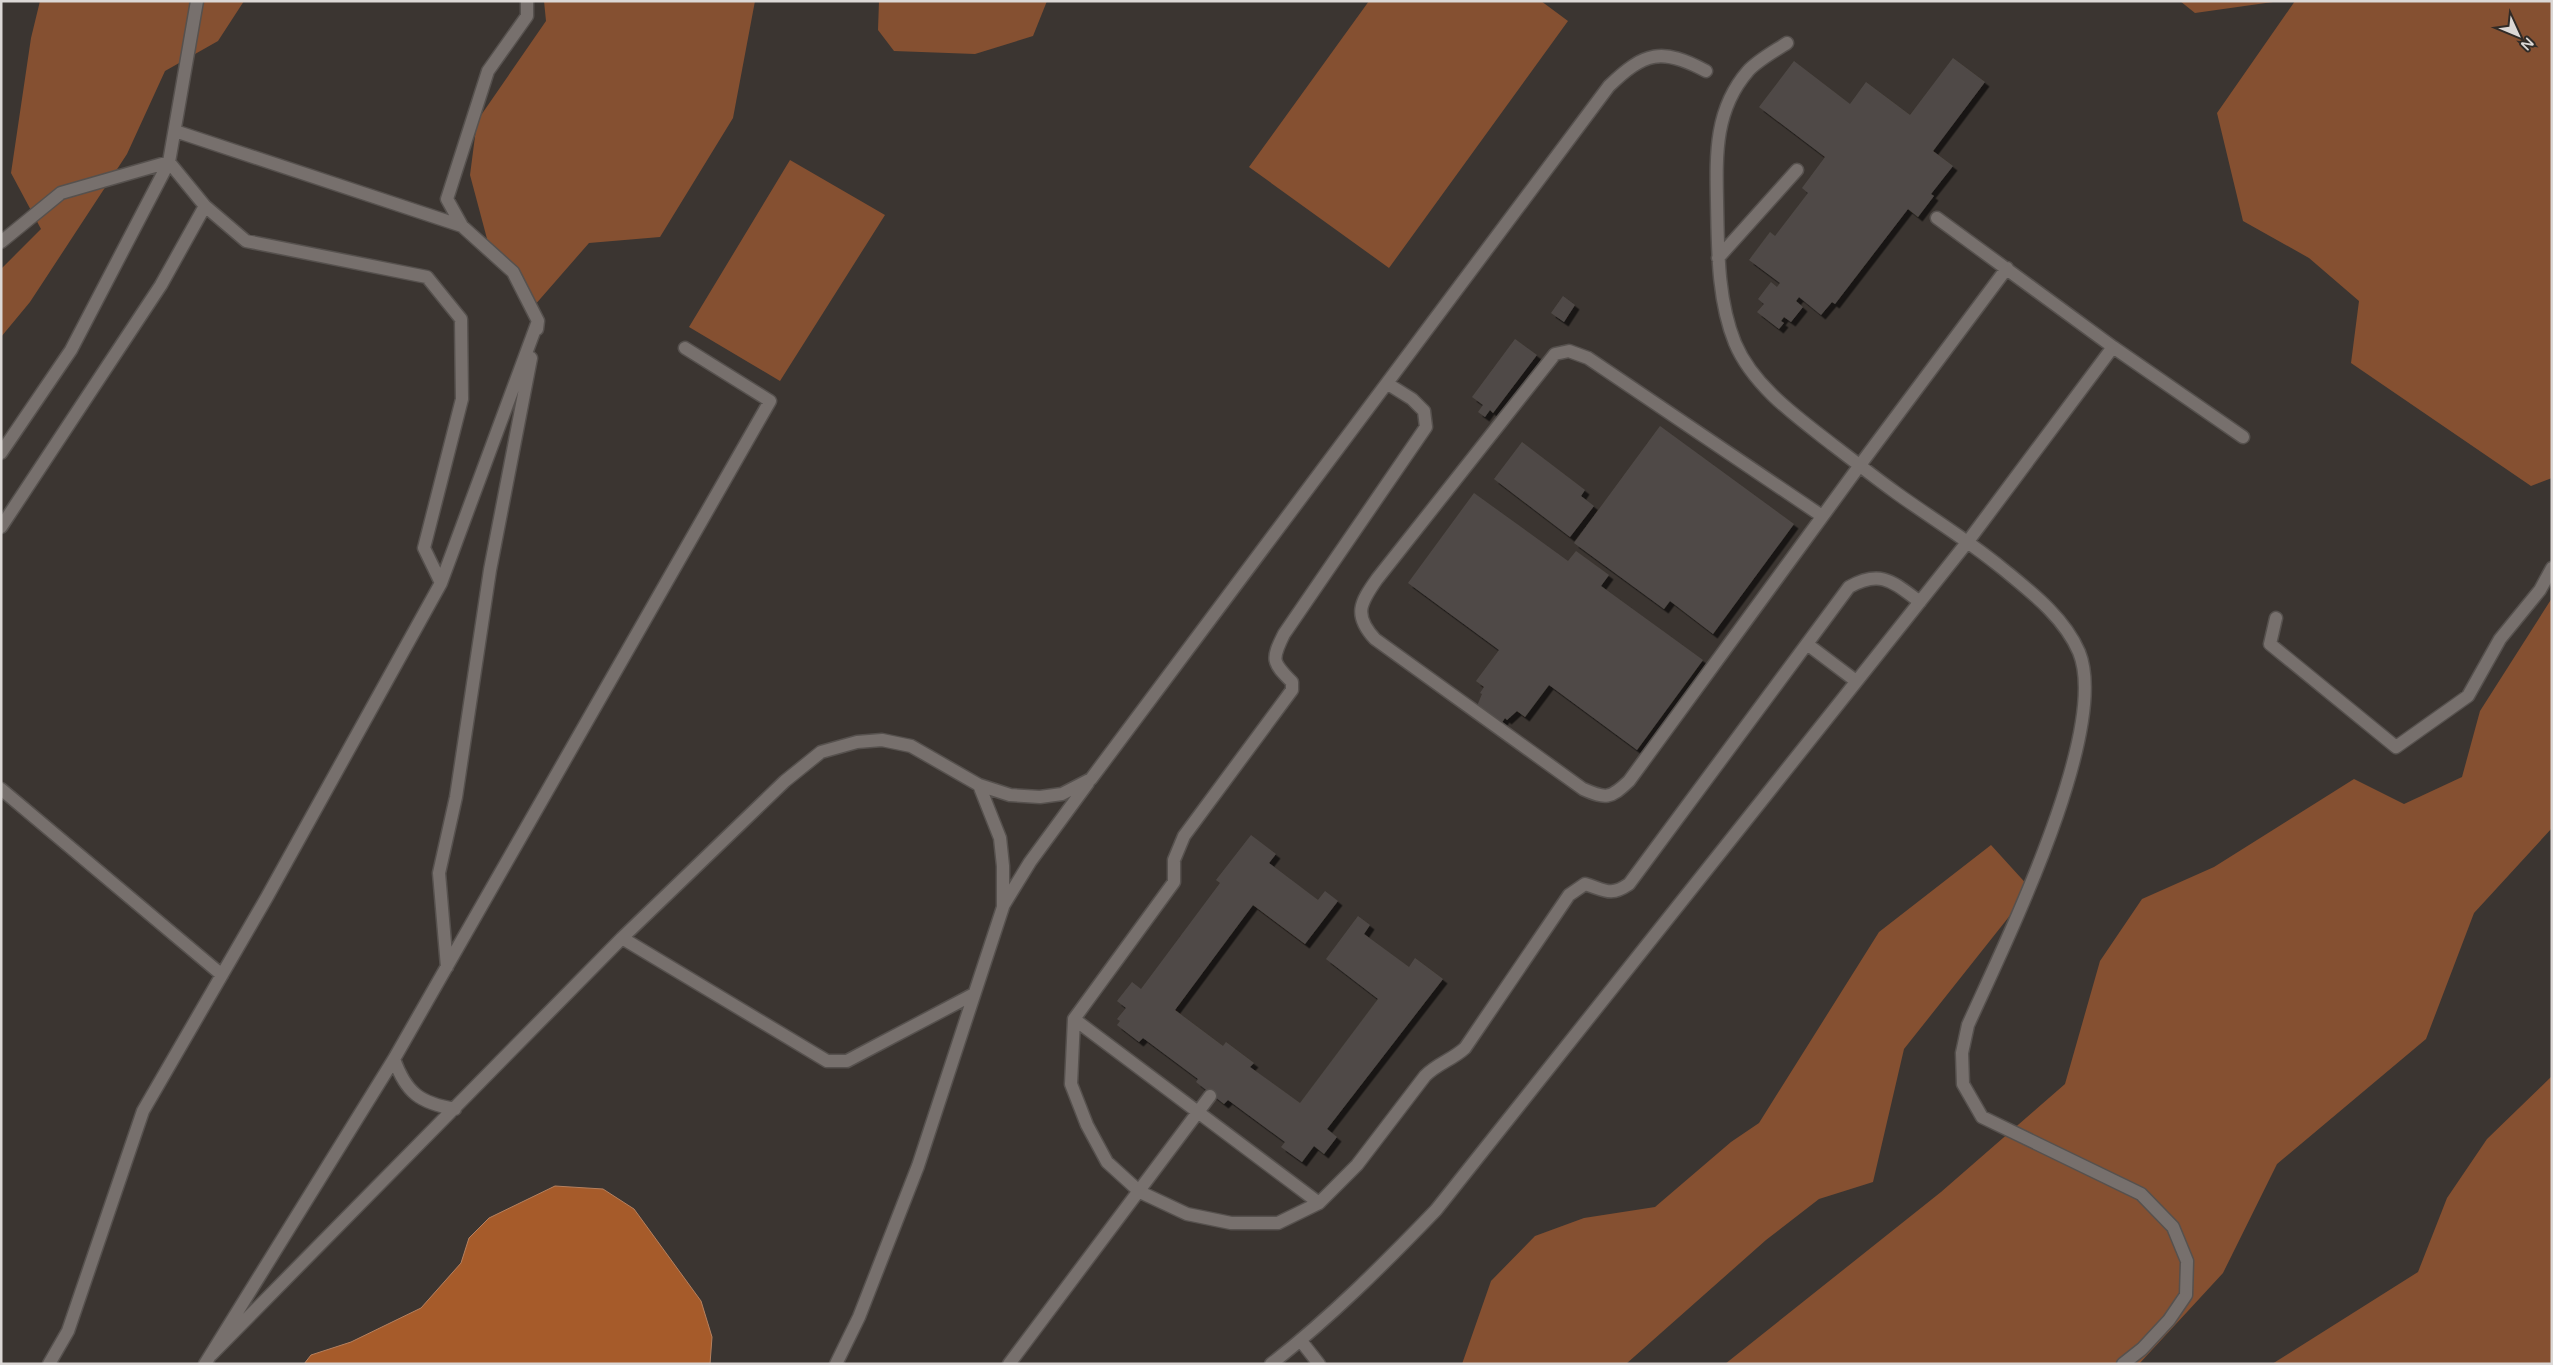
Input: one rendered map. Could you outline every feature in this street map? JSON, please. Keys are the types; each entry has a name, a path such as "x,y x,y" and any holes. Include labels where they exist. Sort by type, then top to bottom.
{"lane":[{"path":"1,453 71,350 169,162 197,1"},
{"path":"447,967 439,873 456,797 490,570 538,321 513,272 462,226 447,199 488,71 527,16 527,1"},
{"path":"1787,43 1749,69 1725,106 1716,154 1718,258 1726,310 1735,343 1752,373 1794,415 1896,493 1969,540 2034,595 2061,622 2079,653 2086,695 2072,765 2042,858 1968,1025 1962,1053 1963,1084 1982,1116 2046,1150 2141,1194 2173,1227 2187,1261 2186,1295 2170,1320 2142,1349 2123,1364"},
{"path":"836,1364 858,1317 918,1166 1003,906 1030,862 1609,86 1630,66 1653,56 1684,59 1706,71"},
{"path":"174,131 462,226"},
{"path":"169,162 205,206 246,241 427,277 461,319 462,399 424,548 441,583"},
{"path":"1,242 62,193 169,162"},
{"path":"1718,258 1797,170"},
{"path":"1,527 161,285 205,206"},
{"path":"1937,218 2114,347 2243,437"},
{"path":"1822,516 1588,358 1569,351 1555,354 1377,579 1362,601 1360,616 1366,629 1375,639 1582,789 1602,797 1618,792 1629,781 1822,516 2007,268"},
{"path":"49,1364 68,1332 143,1111 441,583 538,321"},
{"path":"1271,1364 1301,1341 1390,1257 1436,1210 1969,540 2114,347"},
{"path":"208,1359 394,1059 770,401 685,348"},
{"path":"1388,384 1412,399 1424,411 1426,427 1277,647 1274,654 1276,665 1292,682 1292,690 1184,836 1174,860 1174,882 1074,1019 1071,1084 1084,1117 1107,1162 1140,1192 1187,1214 1231,1223 1278,1223 1319,1204 1357,1165 1425,1076 1436,1065 1451,1061 1465,1048 1569,894 1584,884 1609,893 1618,892 1629,884 1849,588 1866,578 1884,579 1920,602"},
{"path":"2276,618 2270,644 2396,747 2468,696 2500,639 2540,590 2552,568"},
{"path":"1807,644 1856,681"},
{"path":"208,1359 622,938 785,781 821,752 857,742 882,740 910,746 979,785 1010,794 1040,798 1062,794 1091,779"},
{"path":"979,785 1000,838 1003,866 1003,906"},
{"path":"1,789 222,974"},
{"path":"622,938 827,1061 847,1061 974,994"},
{"path":"1074,1019 1319,1204"},
{"path":"394,1059 401,1079 414,1094 432,1105 455,1109"},
{"path":"1009,1364 1140,1192 1210,1096"},
{"path":"1301,1341 1319,1364"}],"shaded area":[{"path":"40,1 244,1 218,41 165,71 127,154 30,302 1,337 1,269 41,229 11,173 31,38"},
{"path":"544,1 755,1 733,118 660,237 589,243 534,306 490,250 470,175 477,121 546,21"},
{"path":"879,1 1047,1 1033,36 975,54 894,51 878,30"},
{"path":"1369,1 1541,1 1568,21 1389,268 1249,167"},
{"path":"2180,1 2280,1 2195,13"},
{"path":"2295,1 2552,1 2552,478 2531,486 2351,363 2359,301 2309,258 2243,221 2217,113"},
{"path":"790,160 885,215 780,381 689,327"},
{"path":"2552,598 2552,828 2474,913 2426,1039 2277,1164 2223,1273 2139,1364 1725,1364 1941,1192 2065,1084 2100,961 2142,899 2214,867 2354,779 2404,804 2462,777 2480,711"},
{"path":"1991,845 2031,889 1904,1049 1873,1182 1819,1199 1766,1240 1626,1364 1462,1364 1491,1281 1535,1236 1584,1218 1655,1207 1731,1142 1759,1123 1879,932"},
{"path":"2552,1076 2552,1361 2549,1364 2272,1364 2418,1272 2447,1198 2487,1139"},
{"path":"555,1186 603,1189 634,1209 701,1301 712,1337 710,1364 304,1364 311,1355 351,1342 421,1308 461,1263 469,1238 489,1218"}],"building":[{"path":"1953,58 1985,82 1933,151 1953,166 1931,194 1934,196 1918,217 1908,209 1835,304 1832,302 1821,315 1799,297 1796,301 1803,307 1791,322 1784,317 1781,321 1784,323 1779,329 1757,312 1764,304 1758,299 1771,282 1777,287 1780,283 1749,260 1770,232 1775,236 1808,193 1802,188 1825,157 1759,107 1794,61 1850,104 1866,82 1910,115"},
{"path":"1563,296 1575,305 1564,322 1551,313"},
{"path":"1515,339 1537,355 1493,413 1490,410 1485,417 1478,412 1483,405 1472,397"},
{"path":"1660,426 1794,524 1713,634 1670,601 1664,609 1574,543"},
{"path":"1522,442 1585,490 1581,496 1594,506 1570,537 1494,479"},
{"path":"1474,493 1568,561 1576,551 1609,575 1601,586 1703,660 1637,750 1549,685 1525,717 1517,711 1507,720 1505,718 1501,724 1477,706 1482,694 1480,693 1484,687 1476,681 1499,650 1408,583"},
{"path":"1251,835 1276,854 1269,863 1318,900 1325,891 1338,901 1305,944 1253,905 1175,1010 1223,1046 1226,1042 1254,1063 1250,1067 1300,1103 1378,999 1326,959 1358,916 1370,925 1364,934 1409,967 1415,958 1443,979 1327,1129 1337,1137 1324,1154 1314,1146 1302,1162 1281,1147 1285,1142 1228,1100 1224,1104 1196,1082 1198,1079 1143,1038 1139,1042 1117,1025 1120,1021 1117,1019 1126,1008 1117,1001 1132,982 1141,989 1220,883 1216,880"}]}
